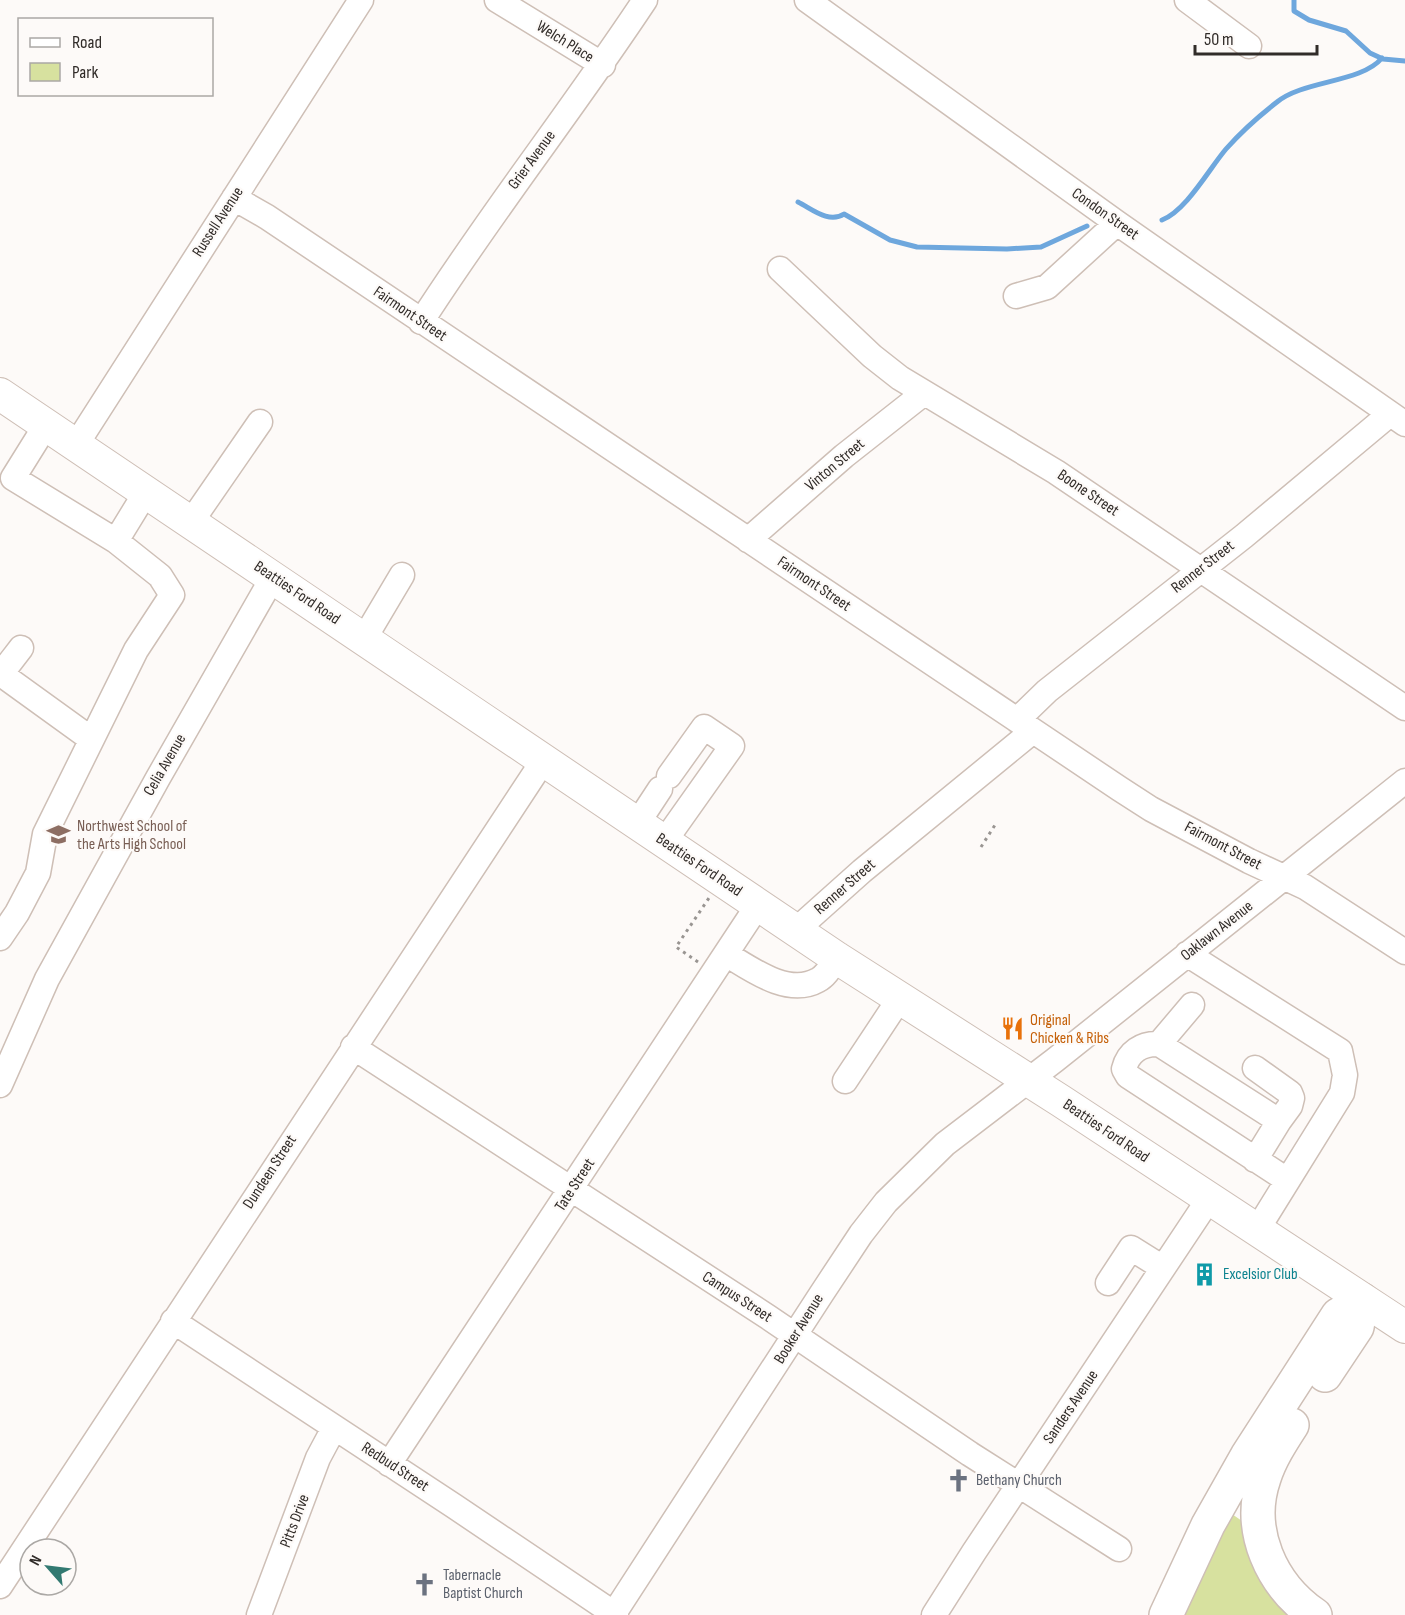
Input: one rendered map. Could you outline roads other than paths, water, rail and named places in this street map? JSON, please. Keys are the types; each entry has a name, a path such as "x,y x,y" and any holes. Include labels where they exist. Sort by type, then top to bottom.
{"highway":[{"path":"1166,1615 1208,1525 1247,1456 1338,1315 1362,1300"},
{"path":"1314,1615 1281,1583 1269,1563 1259,1528 1258,1504 1263,1480 1272,1457 1358,1328 1362,1300"}],"main road":[{"name":"Beatties Ford Road","path":"0,394 837,958 1405,1327"}],"street":[{"name":"Russell Avenue","path":"76,445 361,0"},
{"name":"Welch Place","path":"498,0 603,65"},
{"name":"Grier Avenue","path":"421,322 467,251 603,65 645,0"},
{"name":"Condon Street","path":"807,0 1117,223 1399,416"},
{"path":"1187,0 1249,46"},
{"name":"Fairmont Street","path":"234,198 267,217 1151,809 1305,887 1405,952"},
{"path":"1016,296 1047,287 1117,223"},
{"name":"Boone Street","path":"780,269 872,356 900,378 1056,472 1405,708"},
{"name":"Vinton Street","path":"748,540 844,456 924,393"},
{"name":"Renner Street","path":"796,930 1025,725 1047,691 1286,501 1399,416"},
{"path":"191,522 260,422"},
{"path":"0,938 17,913 38,873 45,834 136,650 172,595 160,576 116,541 13,478 46,425"},
{"path":"116,541 146,492"},
{"path":"364,639 402,575"},
{"name":"Celia Avenue","path":"0,1084 47,979 273,577"},
{"path":"21,648 2,674 92,739"},
{"path":"637,824 704,727 732,746 664,842"},
{"name":"Dundeen Street","path":"0,1586 543,761"},
{"name":"Oaklawn Avenue","path":"1028,1080 1405,781"},
{"name":"Tate Street","path":"389,1464 758,905"},
{"path":"726,954 781,984 804,984 820,979 837,958"},
{"path":"1187,954 1340,1052 1346,1075 1342,1093 1257,1230"},
{"path":"845,1081 900,998"},
{"path":"1159,1044 1192,1005"},
{"path":"1279,1121 1159,1044 1149,1043 1138,1047 1125,1064 1125,1074 1287,1180"},
{"name":"Campus Street","path":"353,1047 794,1335 970,1454 1119,1549"},
{"path":"1255,1068 1290,1093 1292,1098 1290,1106 1256,1160"},
{"name":"Booker Avenue","path":"614,1615 861,1234 886,1202 945,1144 1028,1080"},
{"name":"Sanders Avenue","path":"934,1615 1209,1199"},
{"path":"1108,1283 1131,1248 1163,1268"},
{"name":"Redbud Street","path":"174,1321 614,1615"},
{"name":"Pitts Drive","path":"260,1615 318,1458 334,1428"}],"waterway":[{"path":"1294,0 1294,11 1309,20 1346,31 1370,53 1383,59 1405,61"},
{"path":"1162,220 1180,208 1197,189 1219,157 1250,124 1277,102 1302,89 1361,72 1382,58"},
{"path":"798,202 827,216 838,217 844,214 890,240 917,247 1007,249 1041,247 1087,226"}],"place":[{"name":"Northwest School of the Arts High School","path":"59,835"},
{"name":"Original Chicken & Ribs","path":"1012,1029"},
{"name":"Excelsior Club","path":"1205,1274"},
{"name":"Bethany Church","path":"958,1480"},
{"name":"Tabernacle Baptist Church","path":"425,1584"}]}
